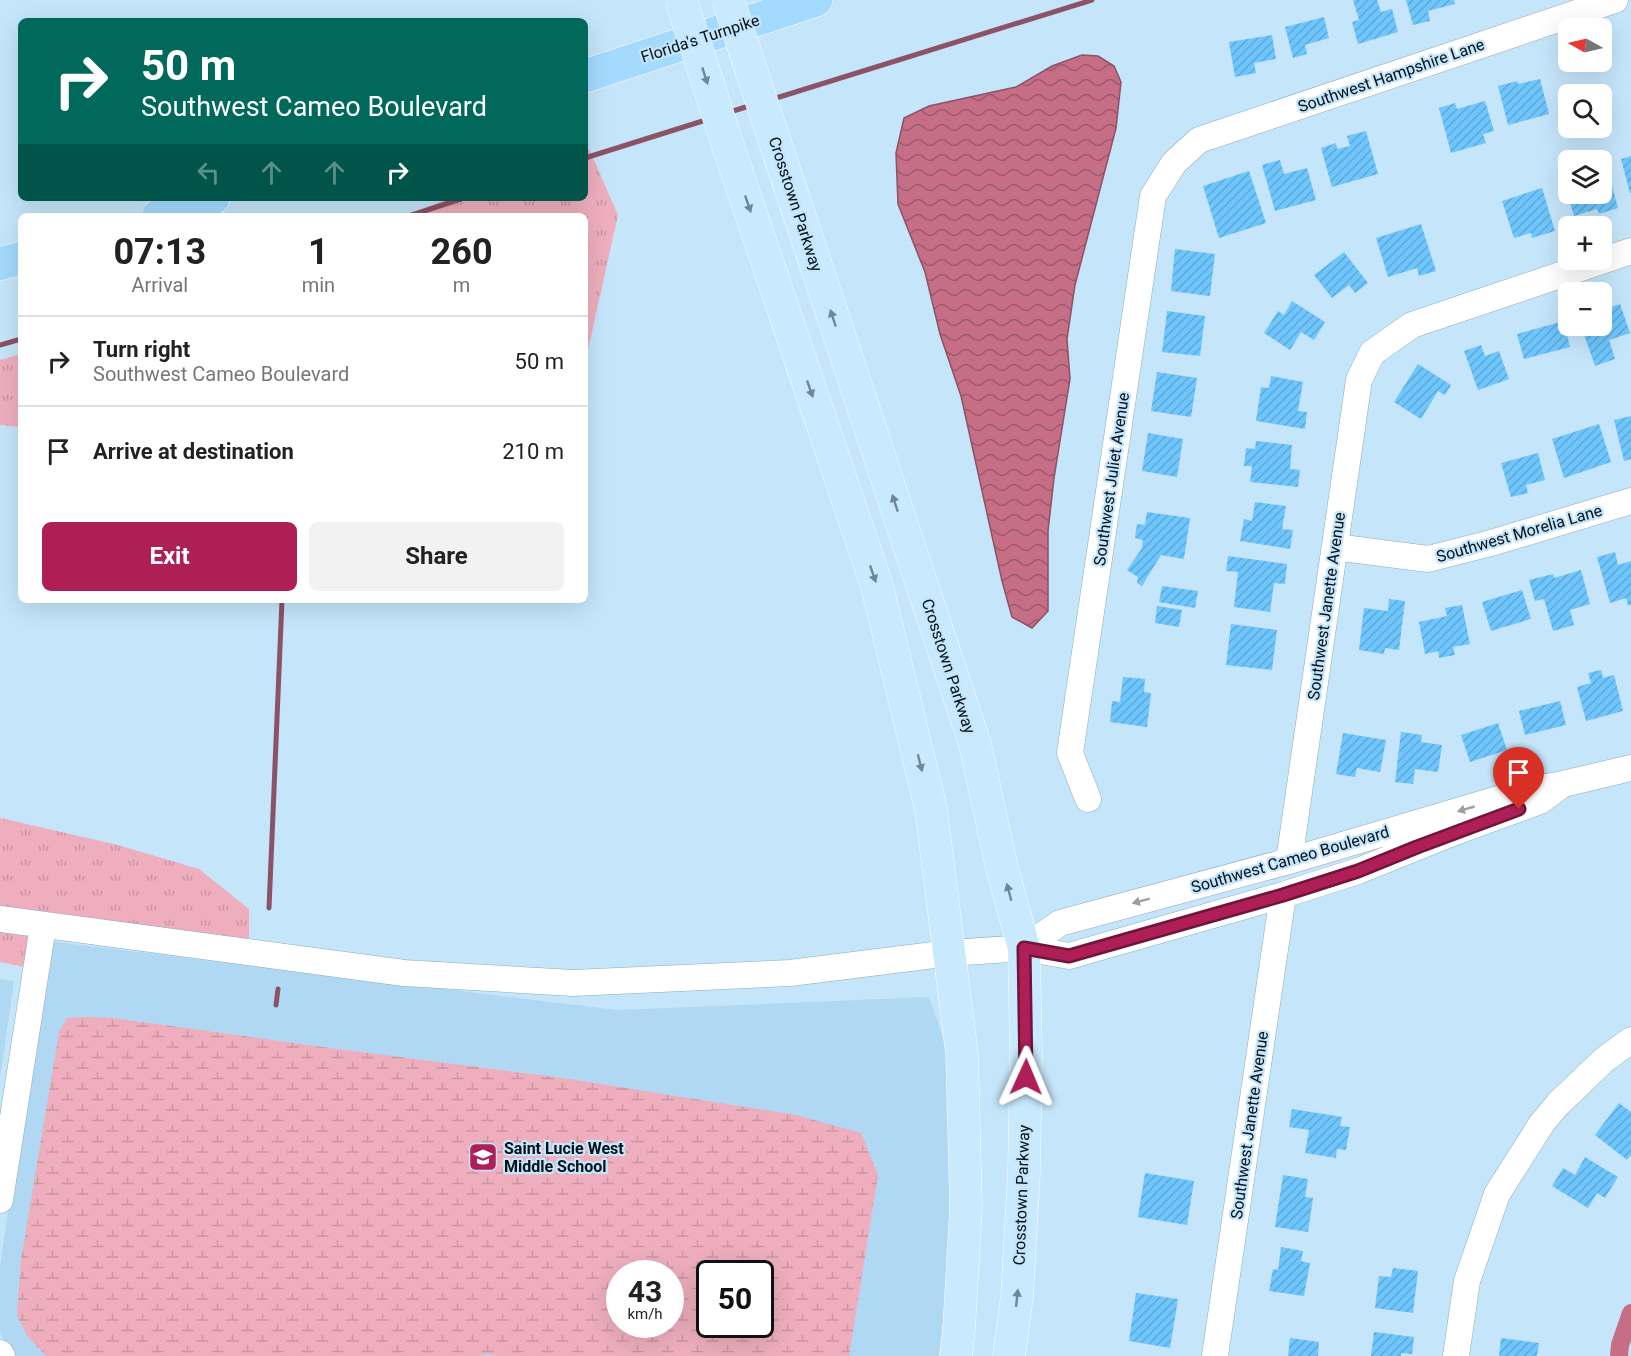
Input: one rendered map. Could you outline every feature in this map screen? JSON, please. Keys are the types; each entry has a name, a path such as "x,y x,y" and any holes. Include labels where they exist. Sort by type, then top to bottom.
{"highway":[{"name":"Florida's Turnpike","path":"588,75 816,0"},
{"path":"167,213 204,201"},
{"path":"0,264 18,259"}],"main road":[{"path":"681,0 877,586 931,809 962,1054 966,1208 956,1356"},
{"name":"Crosstown Parkway","path":"728,0 975,744 1002,868 1024,948 1026,1053 1024,1172 1017,1296 1009,1356"}],"street":[{"name":"Southwest Hampshire Lane","path":"1174,163 1199,140 1615,0"},
{"name":"Southwest Juliet Avenue","path":"1088,799 1070,753 1153,196 1174,163"},
{"name":"Southwest Janette Avenue","path":"1289,861 1359,380 1372,353 1412,325 1631,251"},
{"name":"Southwest Morelia Lane","path":"1335,547 1428,559 1491,543 1631,501"},
{"name":"Southwest Cameo Boulevard","path":"1024,948 1060,923 1289,861 1539,788 1631,768"},
{"name":"Southwest Cameo Boulevard","path":"0,919 404,973 573,983 790,973 950,953 1024,948 1069,956 1283,895 1358,871 1407,850 1540,801 1563,784"},
{"name":"Southwest Janette Avenue","path":"1215,1356 1283,895"},
{"path":"0,1200 43,926"},
{"path":"1456,1356 1467,1281 1497,1194 1542,1123 1558,1104 1604,1060 1631,1040"}],"shaded area":[{"name":"Saint Lucie West Middle School","path":"48,941 617,1010 929,997 949,1054 950,1260 939,1356 15,1356 9,1352 0,1332 0,1267"},
{"path":"0,979 14,981 0,1079"}],"green space":[{"path":"588,150 618,215 588,350 588,213 412,213 442,201 588,201"},
{"path":"18,355 18,427 0,425 0,360"},
{"path":"0,818 118,845 199,869 249,909 249,956 46,932 34,969 0,962"},
{"name":"Saint Lucie West Middle School","path":"67,1018 113,1018 563,1078 796,1115 861,1133 878,1175 849,1356 498,1356 485,1354 480,1356 46,1356 28,1337 17,1315 21,1260 59,1032"}],"water":[{"path":"1082,55 1098,56 1114,66 1121,82 1116,128 1075,285 1067,339 1070,379 1048,531 1048,611 1032,628 1012,617 961,396 940,334 925,272 898,204 896,153 904,118 929,106 1016,87 1052,66"}],"building":[{"path":"1353,0 1377,0 1381,12 1392,9 1398,32 1358,44 1352,22 1359,20"},
{"path":"1406,0 1454,0 1455,4 1428,11 1430,21 1413,25"},
{"path":"1324,17 1329,38 1305,45 1307,54 1293,58 1285,27"},
{"path":"1272,35 1276,59 1254,63 1256,73 1235,77 1229,42"},
{"path":"1540,79 1549,114 1508,125 1498,86 1517,81 1518,84"},
{"path":"1485,101 1494,131 1483,134 1486,143 1451,153 1439,108 1455,103 1457,109"},
{"path":"1366,131 1378,174 1332,187 1321,148 1336,143 1337,149 1350,146 1347,136"},
{"path":"1631,156 1631,193 1630,193 1621,159"},
{"path":"1280,160 1284,174 1307,168 1316,200 1275,211 1262,165"},
{"path":"1249,171 1266,223 1219,238 1203,186"},
{"path":"1612,186 1618,208 1599,214 1597,209 1574,216 1570,204 1612,204"},
{"path":"1542,188 1555,231 1532,238 1531,233 1514,238 1502,201"},
{"path":"1421,224 1436,271 1419,276 1417,268 1388,277 1376,238"},
{"path":"1175,249 1215,254 1210,296 1171,291"},
{"path":"1344,252 1368,283 1355,293 1349,285 1332,298 1314,275"},
{"path":"1292,301 1325,322 1314,340 1301,332 1290,350 1264,333 1278,311 1284,315"},
{"path":"1620,304 1630,333 1609,340 1615,359 1595,366 1584,336 1612,336 1612,307"},
{"path":"1167,311 1205,316 1200,356 1162,352"},
{"path":"1558,323 1558,336 1567,336 1570,347 1524,359 1517,334"},
{"path":"1481,345 1485,356 1499,351 1509,379 1478,390 1464,351"},
{"path":"1418,364 1451,385 1445,395 1438,391 1421,419 1394,402"},
{"path":"1157,372 1197,378 1191,417 1151,411"},
{"path":"1271,376 1303,382 1298,411 1307,412 1305,429 1256,421 1261,387 1269,388"},
{"path":"1631,416 1631,459 1624,461 1614,420"},
{"path":"1599,424 1611,462 1564,478 1552,439"},
{"path":"1148,433 1183,439 1177,477 1142,471"},
{"path":"1256,441 1292,445 1290,469 1300,470 1298,487 1250,482 1252,466 1244,466 1246,448 1255,449"},
{"path":"1538,453 1545,480 1526,485 1528,493 1511,497 1501,463"},
{"path":"1255,502 1286,506 1282,529 1293,530 1290,549 1240,541 1244,519 1252,521"},
{"path":"1147,512 1190,518 1184,559 1161,555 1142,586 1137,583 1138,577 1127,570 1142,548 1143,540 1135,538 1137,524 1145,525"},
{"path":"1615,552 1618,565 1631,561 1631,605 1628,605 1626,598 1610,603 1597,557"},
{"path":"1228,556 1287,564 1285,584 1274,583 1270,612 1234,607 1238,572 1226,571"},
{"path":"1581,570 1590,604 1570,610 1574,625 1553,631 1544,599 1535,601 1529,580 1553,574 1554,578"},
{"path":"1162,586 1198,591 1195,608 1159,602"},
{"path":"1522,590 1531,619 1491,631 1482,602"},
{"path":"1389,599 1405,601 1399,650 1385,648 1384,654 1359,650 1364,608 1388,611"},
{"path":"1462,605 1470,644 1453,647 1455,655 1439,658 1438,651 1425,654 1419,622 1447,616 1445,608"},
{"path":"1157,606 1182,610 1179,627 1155,623"},
{"path":"1231,624 1277,630 1272,670 1226,665"},
{"path":"1601,670 1603,678 1614,675 1623,711 1586,721 1577,687 1591,683 1588,673"},
{"path":"1123,677 1145,679 1144,692 1151,693 1147,727 1110,722 1112,701 1120,702"},
{"path":"1560,701 1566,725 1525,735 1519,711"},
{"path":"1498,723 1507,750 1470,762 1461,735"},
{"path":"1401,732 1422,735 1421,742 1442,745 1438,772 1415,769 1413,784 1395,782"},
{"path":"1343,733 1386,740 1380,772 1357,768 1355,777 1336,774"},
{"path":"1619,1103 1631,1112 1631,1155 1627,1160 1595,1135"},
{"path":"1292,1109 1342,1117 1340,1126 1350,1127 1346,1150 1337,1149 1336,1158 1305,1153 1309,1130 1289,1127"},
{"path":"1585,1157 1618,1177 1605,1198 1597,1193 1588,1208 1552,1186 1563,1168 1575,1175"},
{"path":"1145,1173 1194,1181 1187,1225 1138,1217"},
{"path":"1283,1175 1308,1179 1305,1197 1313,1198 1308,1232 1275,1227"},
{"path":"1281,1247 1303,1251 1301,1261 1310,1263 1304,1296 1269,1291 1273,1269 1278,1270"},
{"path":"1393,1268 1418,1271 1413,1313 1375,1308 1379,1276 1391,1277"},
{"path":"1136,1293 1178,1299 1170,1348 1129,1341"},
{"path":"1374,1332 1414,1337 1412,1354 1371,1356"},
{"path":"1290,1338 1319,1342 1318,1356 1288,1356"},
{"path":"1501,1338 1539,1343 1537,1356 1499,1356"}],"waterway":[{"path":"773,99 1092,0"},
{"path":"727,113 752,105"},
{"path":"588,157 709,119"},
{"path":"418,213 455,201"},
{"path":"0,345 18,340"},
{"path":"269,908 282,603"},
{"path":"276,1005 278,989"},
{"path":"1619,1356 1620,1345 1631,1313"}],"place":[{"name":"Saint Lucie West Middle School","path":"483,1157"}],"route":[{"path":"1026,1077 1024,948 1069,956 1283,895 1358,871 1519,809"}]}
